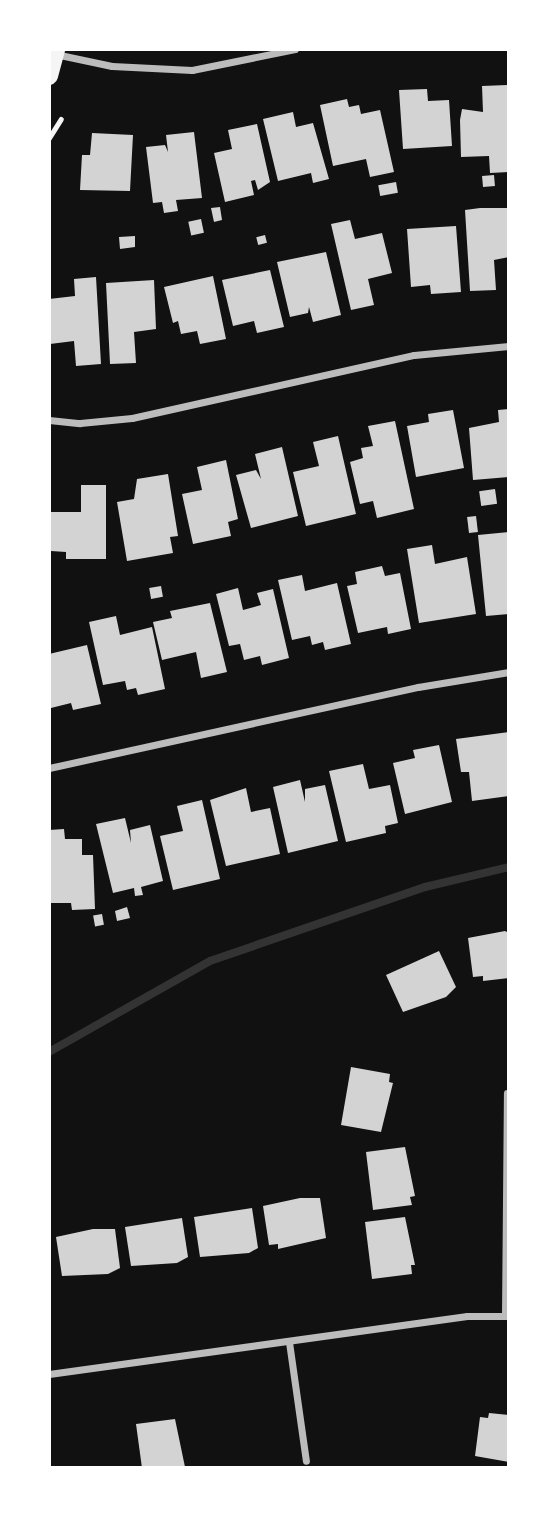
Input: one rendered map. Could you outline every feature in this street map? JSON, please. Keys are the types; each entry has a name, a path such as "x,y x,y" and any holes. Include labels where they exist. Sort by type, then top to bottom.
{"main road":[{"path":"49,76 55,51"}],"street":[{"path":"55,51 112,66 192,70 295,49"},
{"path":"49,420 80,423 132,418 414,355 509,346"},
{"path":"49,768 418,687 509,672"},
{"path":"49,1374 467,1316 507,1315 507,1093"},
{"path":"289,1342 306,1461"}],"path":[{"path":"49,138 61,119"}],"building":[{"path":"507,85 509,172 490,173 489,156 461,157 462,109 483,112 482,86"},
{"path":"427,89 428,101 449,100 452,146 403,149 399,90"},
{"path":"347,99 349,107 359,105 361,114 380,110 394,172 370,177 366,159 333,166 320,105"},
{"path":"293,112 296,127 313,123 329,179 313,183 311,173 278,181 263,119"},
{"path":"257,124 270,182 258,190 255,180 251,181 254,195 225,202 214,153 232,149 228,130"},
{"path":"194,132 202,198 176,200 178,211 164,213 162,202 153,203 146,147 165,145 168,152 166,135"},
{"path":"92,133 133,135 130,191 80,190 82,155 90,155"},
{"path":"494,175 495,186 483,187 482,176"},
{"path":"396,182 398,193 380,196 378,185"},
{"path":"220,207 222,220 214,222 211,208"},
{"path":"509,208 509,257 494,260 496,290 470,291 465,210"},
{"path":"201,219 204,233 191,235 188,222"},
{"path":"350,220 355,239 382,233 392,273 368,279 374,305 351,310 331,224"},
{"path":"456,226 461,292 431,294 430,285 411,287 407,229"},
{"path":"265,235 267,243 258,245 256,237"},
{"path":"135,236 135,247 120,249 119,237"},
{"path":"326,252 341,315 313,322 309,307 308,313 290,317 277,262"},
{"path":"270,270 284,327 257,333 254,321 233,326 222,280"},
{"path":"213,276 226,339 200,344 197,331 181,334 178,321 173,323 164,287"},
{"path":"96,277 101,364 76,366 74,341 50,344 49,299 75,296 74,279"},
{"path":"154,280 156,329 134,332 136,363 110,364 106,283"},
{"path":"509,409 509,477 473,480 469,428 499,422 498,410"},
{"path":"453,410 464,468 416,477 407,426 429,422 428,414"},
{"path":"395,421 414,509 377,518 373,501 360,504 350,462 363,458 361,448 373,446 368,426"},
{"path":"338,436 356,514 306,526 293,472 319,466 313,442"},
{"path":"282,447 298,516 251,528 236,475 256,470 261,479 255,454"},
{"path":"226,460 238,519 228,522 231,536 193,544 182,494 202,490 197,467"},
{"path":"168,474 178,536 170,537 173,553 127,561 117,502 134,499 137,479"},
{"path":"81,485 106,485 106,559 66,559 66,552 51,551 51,512 81,512"},
{"path":"495,489 497,504 481,506 479,491"},
{"path":"476,516 478,532 469,533 467,517"},
{"path":"509,532 509,614 486,616 478,535"},
{"path":"432,545 435,564 467,557 476,614 419,623 407,549"},
{"path":"382,566 385,576 400,573 411,629 388,634 387,627 358,633 347,586 357,584 355,572"},
{"path":"302,575 305,591 337,583 351,644 325,650 323,642 312,645 310,636 292,640 278,580"},
{"path":"161,586 163,597 151,599 149,588"},
{"path":"238,588 243,610 261,605 257,593 273,589 289,658 262,665 260,656 244,660 240,644 229,646 216,594"},
{"path":"210,603 227,672 201,678 196,652 162,660 153,622 172,618 170,611"},
{"path":"116,616 120,635 152,627 165,689 138,695 136,688 127,690 125,681 103,685 89,622"},
{"path":"87,645 101,704 73,710 71,703 51,708 49,654"},
{"path":"509,732 509,796 472,801 469,772 461,772 456,739"},
{"path":"439,745 452,802 405,814 393,763 415,758 413,750"},
{"path":"363,764 369,789 390,785 398,823 385,826 386,833 346,842 329,771"},
{"path":"300,780 305,802 305,789 325,785 338,841 288,853 273,787"},
{"path":"246,788 251,812 270,808 280,854 226,866 210,800"},
{"path":"202,800 220,879 173,890 160,836 183,831 177,806"},
{"path":"125,818 131,843 130,830 150,825 163,881 141,887 143,895 135,896 134,888 113,893 96,824"},
{"path":"64,829 65,839 82,839 82,855 93,855 95,909 72,910 71,903 49,903 49,830"},
{"path":"127,907 130,918 117,921 115,911"},
{"path":"102,914 104,925 95,926 93,916"},
{"path":"505,931 509,933 509,978 483,981 483,976 473,977 468,938"},
{"path":"439,951 456,987 446,997 403,1012 386,975"},
{"path":"351,1067 390,1074 389,1082 393,1083 381,1132 341,1125"},
{"path":"405,1147 415,1196 410,1197 412,1205 373,1210 366,1152"},
{"path":"300,1198 320,1198 326,1238 278,1249 278,1244 269,1245 263,1206"},
{"path":"252,1208 258,1248 249,1253 200,1257 194,1217"},
{"path":"405,1217 415,1265 411,1265 412,1274 372,1279 365,1222"},
{"path":"182,1218 188,1257 177,1263 131,1266 125,1227"},
{"path":"93,1229 115,1229 120,1268 108,1274 62,1276 56,1237"},
{"path":"489,1413 509,1415 509,1462 475,1456 480,1417 488,1418"},
{"path":"175,1419 185,1467 142,1468 136,1424"}],"waterway":[{"path":"49,1052 210,961 425,887 509,867"}]}
